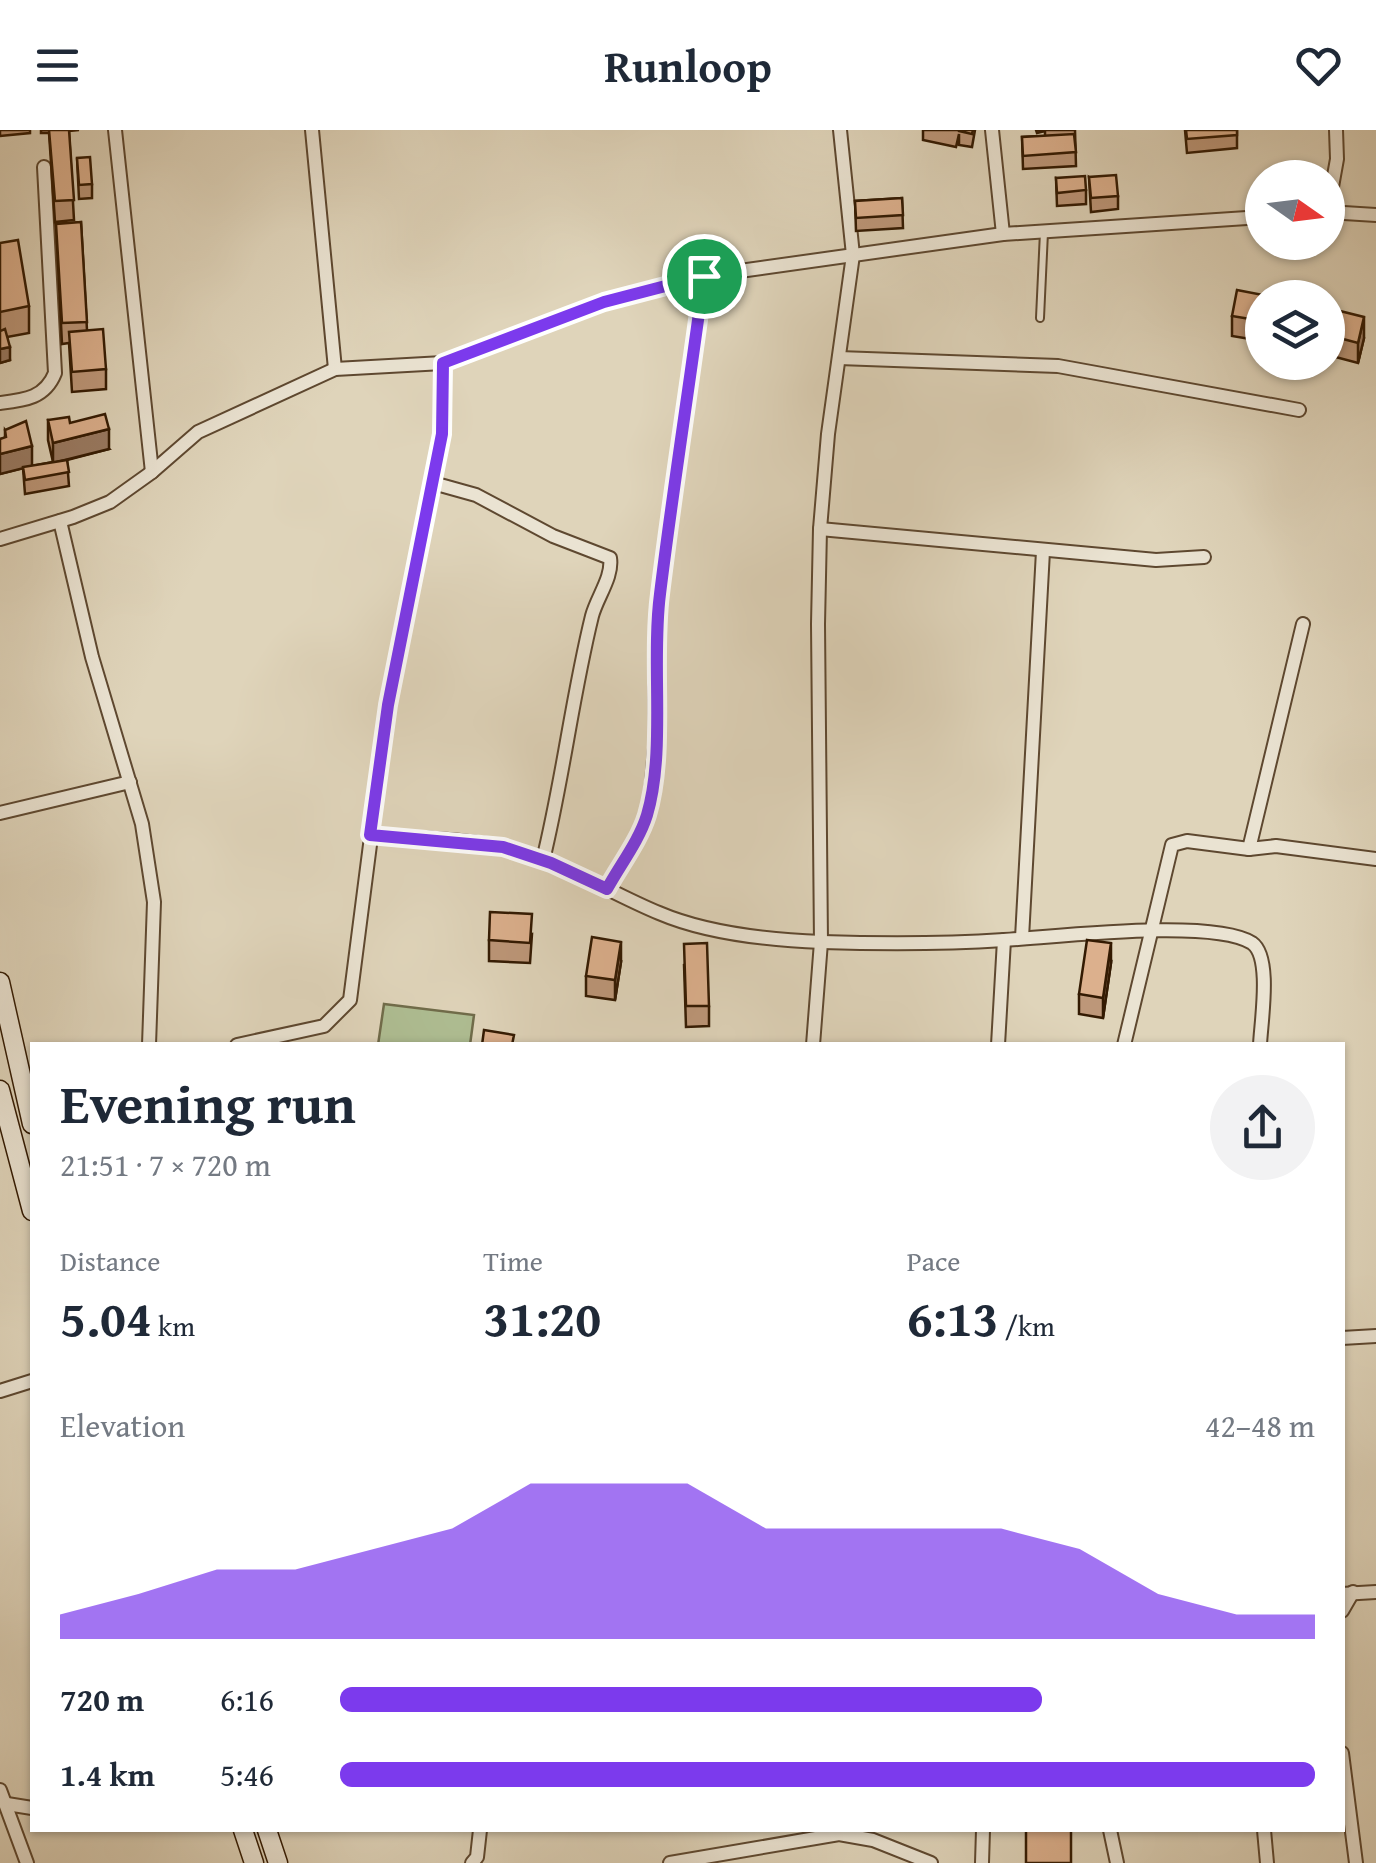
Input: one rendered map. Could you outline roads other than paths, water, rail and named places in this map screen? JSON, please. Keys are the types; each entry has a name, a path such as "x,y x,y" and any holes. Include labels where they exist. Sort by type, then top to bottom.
{"street":[{"path":"116,130 152,472"},
{"path":"312,130 335,369"},
{"path":"813,1042 820,942 820,529 852,255 840,130"},
{"path":"992,130 1002,234"},
{"path":"1336,130 1337,160"},
{"path":"0,403 30,399 46,390 55,372 44,167"},
{"path":"1345,212 1376,215"},
{"path":"0,539 60,522 110,502 198,432 335,369 443,363 604,302 704,276 1002,234 1245,217"},
{"path":"607,889 639,834 650,806 660,598 704,276"},
{"path":"839,358 1042,364 1300,410"},
{"path":"252,1042 324,1026 350,1000 388,705 442,434 443,363"},
{"path":"433,483 476,496 553,536 610,558 611,566 594,609 574,687 542,860"},
{"path":"60,522 92,657 142,824 154,902 148,1042"},
{"path":"820,529 1156,560 1204,557"},
{"path":"1022,938 1044,550"},
{"path":"1250,849 1303,624"},
{"path":"0,812 130,782"},
{"path":"370,835 503,847 692,925 820,942 1004,940 1151,930 1235,936 1256,946 1264,963 1260,1042"},
{"path":"1125,1042 1172,845 1187,841 1250,849 1276,846 1376,858"},
{"path":"998,1042 1004,940"},
{"path":"0,982 28,1087"},
{"path":"0,1090 30,1203"},
{"path":"1345,1338 1376,1336"},
{"path":"0,1391 30,1382"},
{"path":"1348,1593 1376,1592"},
{"path":"1345,1777 1356,1863"},
{"path":"0,1790 27,1863"},
{"path":"7,1804 30,1808"},
{"path":"244,1832 254,1863"},
{"path":"267,1832 278,1863"},
{"path":"472,1863 477,1857 480,1832"},
{"path":"982,1863 983,1832"},
{"path":"1110,1832 1118,1863"},
{"path":"1264,1832 1267,1863"},
{"path":"670,1863 738,1857 839,1834 874,1840 932,1863"}],"lane":[{"path":"1040,318 1044,231"}]}
